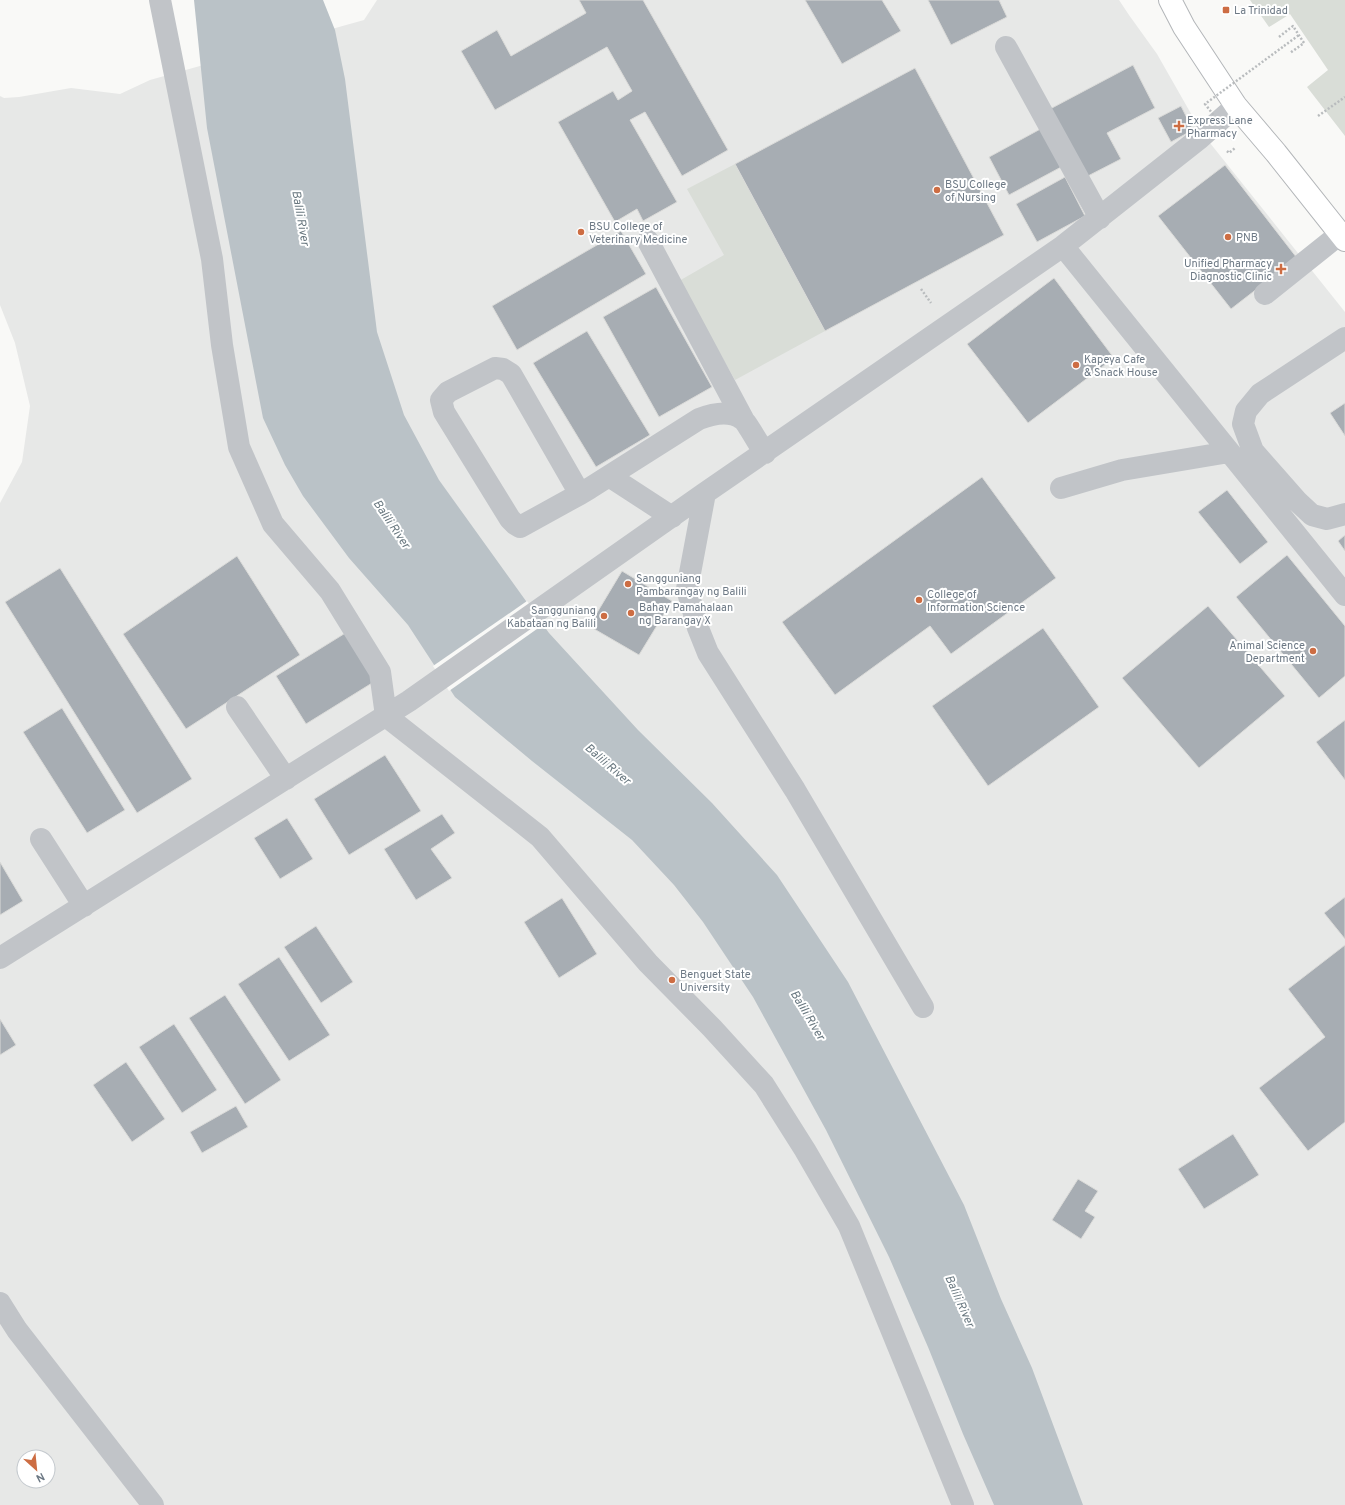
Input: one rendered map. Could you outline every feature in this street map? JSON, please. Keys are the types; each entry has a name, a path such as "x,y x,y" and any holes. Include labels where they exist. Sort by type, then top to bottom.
{"highway":[{"path":"1170,0 1184,27 1236,106 1276,152 1342,237"}],"street":[{"path":"160,0 212,259 222,345 239,446 272,524 330,591 380,672 386,716 540,838 648,963 712,1028 764,1085 805,1150 849,1226 963,1505"},
{"path":"1006,47 1100,218"},
{"path":"0,958 409,701 705,493 1063,246 1200,138 1236,106"},
{"path":"1265,294 1342,237"},
{"path":"648,241 743,419 764,453"},
{"path":"1063,246 1345,595"},
{"path":"1345,338 1260,394 1246,411 1243,424 1253,451 1297,501 1312,515 1327,519 1345,514"},
{"path":"580,494 511,374 502,369 495,368 448,392 441,400 444,412 515,524 520,527 580,494 699,419 719,414 732,415 743,419"},
{"path":"1061,488 1122,470 1229,452"},
{"path":"609,476 672,517"},
{"path":"705,493 687,588 698,628 708,652 795,790 922,1007"},
{"path":"237,707 286,779"},
{"path":"41,839 84,906"},
{"path":"0,1304 17,1330 153,1505"}],"path":[{"path":"1278,37 1293,26 1304,43 1290,53"},
{"path":"1233,140 1205,104 1299,35"},
{"path":"1318,116 1345,97"}],"shaded area":[{"name":"Benguet State University","path":"377,0 1119,0 1157,54 1202,133 1345,312 1345,1505 0,1505 0,503 22,462 30,406 15,343 0,305 0,96 4,98 19,97 71,88 120,94 150,80 364,20"},
{"path":"1250,0 1345,0 1345,136 1307,87 1328,70 1290,14 1269,27"},
{"path":"735,164 825,331 735,380 679,281 724,255 687,189"}],"water":[{"name":"Balili River","path":"194,0 323,0 335,30 345,79 377,332 404,415 439,480 549,633 638,730 712,803 777,875 848,982 964,1205 1001,1299 1032,1368 1083,1505 994,1505 889,1257 826,1130 753,997 703,922 674,885 632,840 532,761 455,697 408,625 349,558 303,496 285,465 263,418 207,128"}],"pier":[{"path":"527,601 544,624 449,691 433,666"}],"building":[{"path":"579,0 643,0 728,150 682,176 645,112 630,120 677,202 643,221 637,209 615,222 558,122 613,91 618,100 632,91 607,47 495,110 461,51 497,30 511,56 586,13"},
{"path":"805,0 882,0 901,31 842,64"},
{"path":"928,0 999,0 1007,17 951,45"},
{"path":"1133,65 1155,108 1107,133 1121,159 1086,177 1050,109"},
{"path":"915,68 1004,235 825,331 735,164"},
{"path":"1181,106 1193,130 1171,142 1158,118"},
{"path":"1044,127 1065,165 1009,195 989,157"},
{"name":"PNB","path":"1225,165 1297,258 1231,309 1158,216"},
{"path":"1065,177 1085,216 1037,242 1016,204"},
{"path":"621,231 646,274 517,350 492,306"},
{"path":"1054,278 1114,358 1028,423 967,344"},
{"path":"656,287 712,387 659,417 603,317"},
{"path":"587,331 650,435 596,467 533,363"},
{"path":"1345,403 1345,436 1330,413"},
{"name":"College of Information Science","path":"982,477 1056,578 951,654 930,626 835,695 782,622"},
{"path":"1227,490 1268,542 1240,564 1198,512"},
{"path":"1345,535 1345,551 1338,541"},
{"name":"Animal Science Department","path":"1287,555 1345,626 1345,676 1319,698 1236,597"},
{"path":"237,556 300,655 186,729 123,634"},
{"path":"60,568 192,779 137,813 5,602"},
{"name":"Bahay Pamahalaan ng Barangay X","path":"622,571 672,601 639,655 589,626"},
{"path":"1208,606 1285,696 1199,768 1122,678"},
{"path":"1043,628 1099,707 988,786 932,706"},
{"path":"347,632 377,680 306,724 276,676"},
{"path":"62,708 125,810 87,833 23,732"},
{"path":"1345,720 1345,780 1316,742"},
{"path":"385,755 421,811 349,855 314,799"},
{"path":"442,814 455,833 431,849 452,878 416,900 384,849"},
{"path":"287,818 313,859 280,879 254,838"},
{"path":"0,862 23,901 0,915"},
{"path":"1345,897 1345,939 1324,913"},
{"path":"562,898 597,954 559,978 524,922"},
{"path":"316,926 353,982 321,1003 284,947"},
{"path":"1345,945 1345,1122 1308,1151 1259,1088 1325,1037 1288,989"},
{"path":"279,957 330,1035 289,1061 238,984"},
{"path":"225,995 281,1080 245,1104 189,1018"},
{"path":"0,1019 16,1045 0,1055"},
{"path":"174,1024 217,1090 182,1113 139,1047"},
{"path":"126,1062 165,1119 132,1142 93,1085"},
{"path":"236,1106 248,1127 202,1153 190,1132"},
{"path":"1233,1134 1259,1175 1204,1209 1178,1169"},
{"path":"1078,1179 1098,1191 1085,1211 1095,1217 1081,1239 1052,1220"}],"place":[{"name":"La Trinidad","path":"1226,10"},
{"name":"Express Lane Pharmacy","path":"1179,126"},
{"name":"BSU College of Nursing","path":"937,190"},
{"name":"BSU College of Veterinary Medicine","path":"581,232"},
{"name":"PNB","path":"1228,237"},
{"name":"Unified Pharmacy Diagnostic Clinic","path":"1281,269"},
{"name":"Kapeya Cafe & Snack House","path":"1076,365"},
{"name":"Sangguniang Pambarangay ng Balili","path":"628,584"},
{"name":"College of Information Science","path":"919,600"},
{"name":"Bahay Pamahalaan ng Barangay X","path":"631,613"},
{"name":"Sangguniang Kabataan ng Balili","path":"604,616"},
{"name":"Animal Science Department","path":"1313,651"},
{"name":"Benguet State University","path":"672,980"}]}
